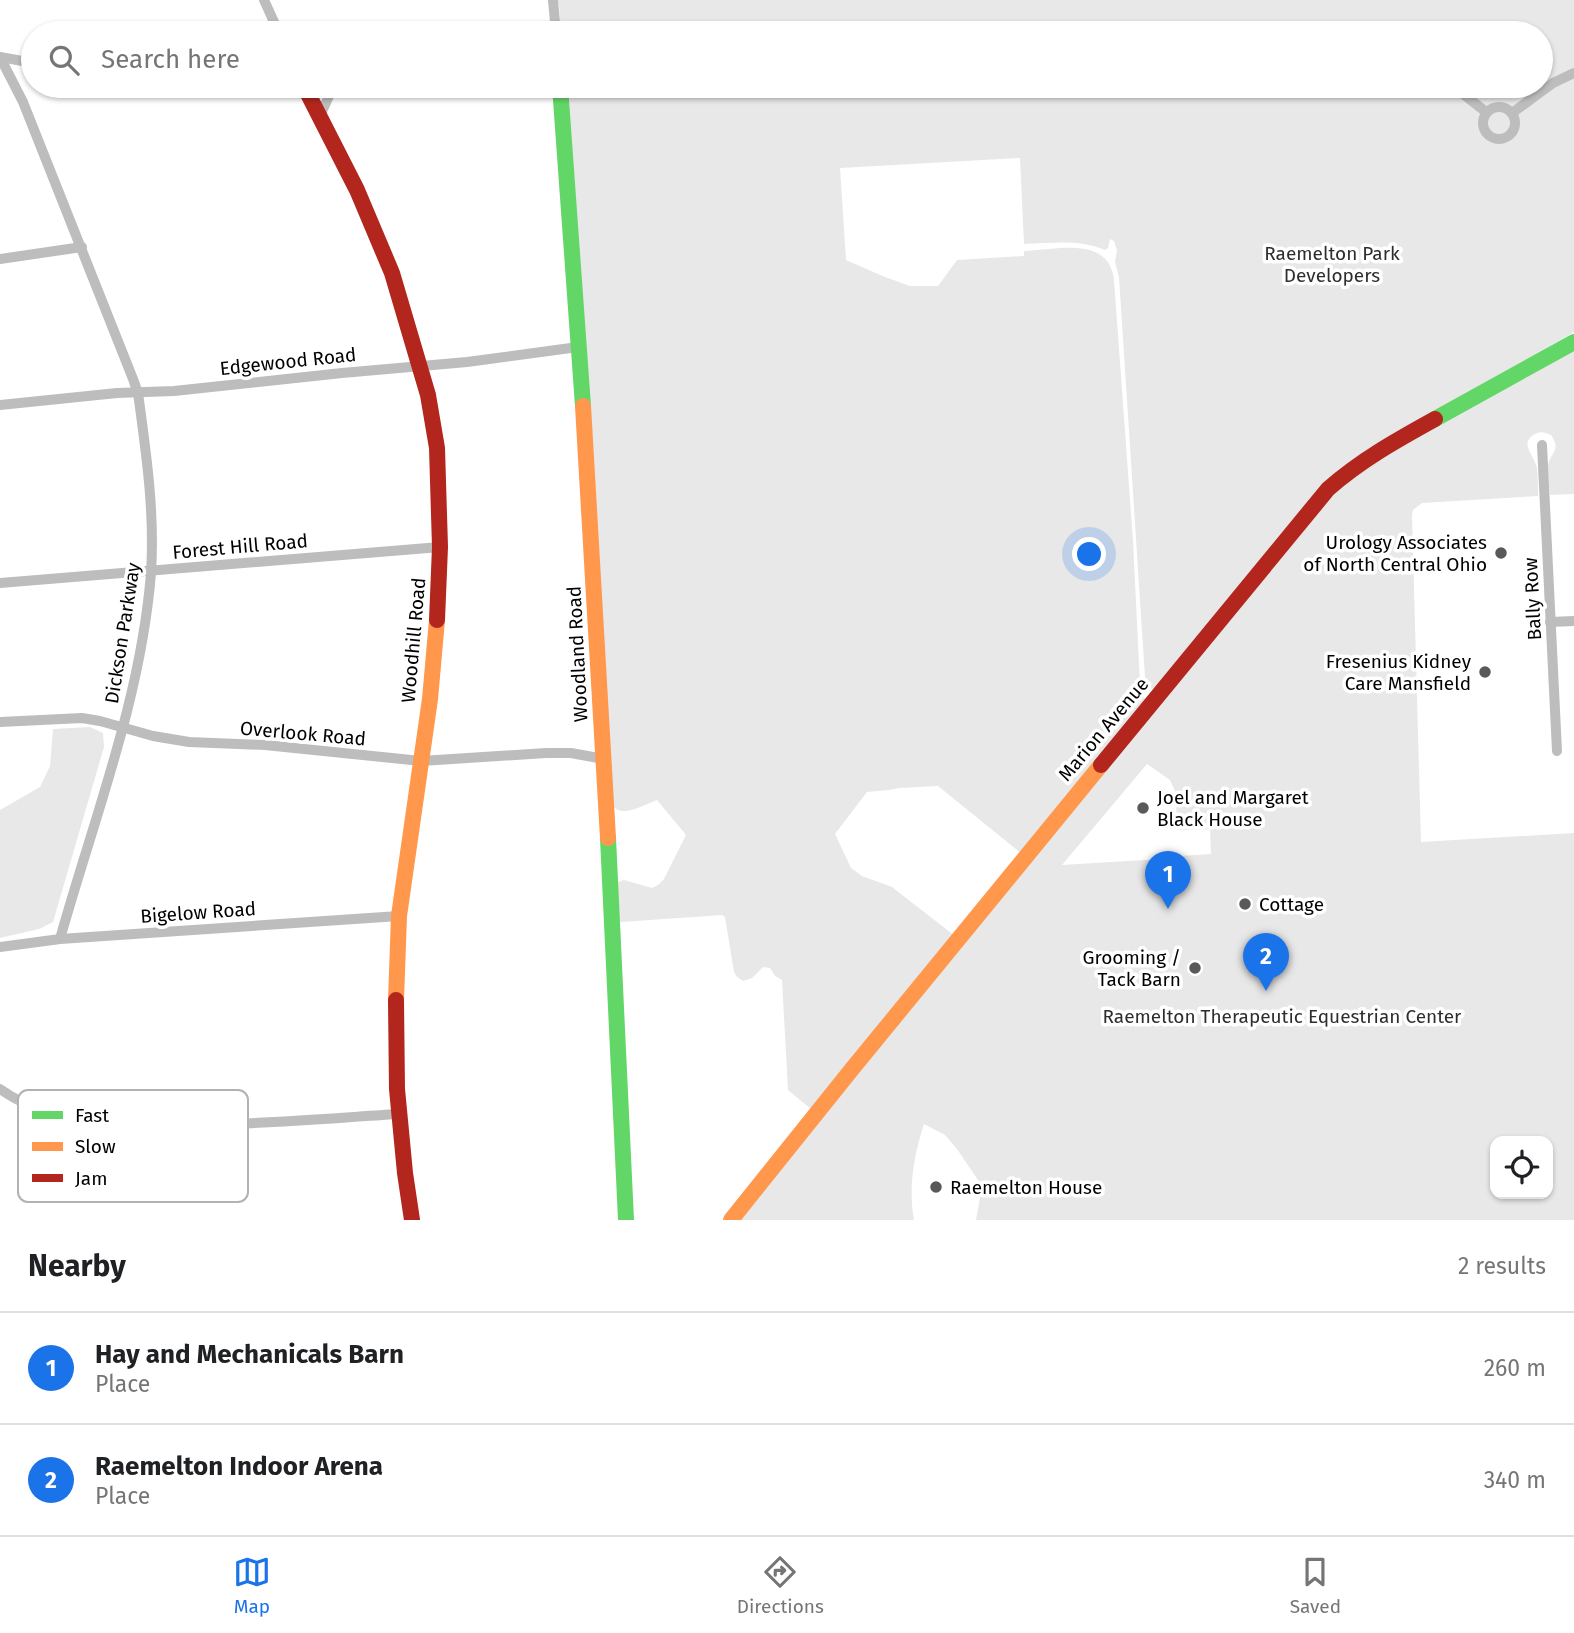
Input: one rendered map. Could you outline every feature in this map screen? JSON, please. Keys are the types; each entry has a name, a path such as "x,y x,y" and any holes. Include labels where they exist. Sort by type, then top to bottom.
{"street":[{"path":"264,0 274,21"},
{"path":"553,0 555,21"},
{"path":"0,57 21,61"},
{"name":"Dickson Parkway","path":"0,57 23,102 138,393 150,490 151,570 148,606 136,675 124,729 60,939"},
{"path":"1553,83 1574,73"},
{"name":"Woodhill Road","path":"310,98 357,190 398,291 420,366 437,447 440,547 436,646 399,916 395,1065 398,1114 412,1220"},
{"path":"320,116 328,98"},
{"name":"Woodland Road","path":"561,98 589,495 626,1220"},
{"path":"1468,98 1486,112"},
{"path":"1512,113 1532,98"},
{"path":"1504,107 1512,113 1515,123 1508,136 1498,139 1488,136 1482,122 1486,112 1504,107"},
{"path":"0,259 82,247"},
{"name":"Marion Avenue","path":"731,1220 1328,489 1382,447 1574,342"},
{"name":"Edgewood Road","path":"0,405 467,362 578,347"},
{"name":"Bally Row","path":"1542,445 1557,751"},
{"name":"Forest Hill Road","path":"0,583 440,547"},
{"path":"1550,622 1574,621"},
{"name":"Overlook Road","path":"0,722 82,718 189,742 265,745 421,761 547,753 571,753 604,759"},
{"name":"Bigelow Road","path":"0,947 60,939 399,916"},
{"path":"0,1089 18,1099"},
{"path":"248,1123 398,1114"}],"green space":[{"name":"Raemelton Park Developers","path":"557,0 1574,0 1574,332 1371,449 1158,689 1147,688 1145,677 1119,277 1114,241 1110,239 1105,250 1075,243 1024,244 1020,158 840,168 846,260 885,277 910,286 938,286 957,260 1024,256 1024,251 1065,248 1092,251 1102,256 1110,266 1114,280 1133,541 1140,684 1146,703 1022,854 938,786 867,792 835,834 851,868 862,876 892,887 955,936 812,1110 788,1090 782,980 775,976 770,968 763,967 752,978 743,981 737,977 725,917 619,920 615,883 624,880 652,888 658,885 664,879 686,835 657,800 627,811 616,809 612,805 567,98 1553,98 1553,21 560,21"},
{"name":"Raemelton Therapeutic Equestrian Center","path":"1574,350 1574,494 1550,495 1548,466 1555,445 1551,435 1541,432 1528,441 1537,468 1538,496 1422,503 1413,510 1412,515 1421,842 1574,833 1574,1220 976,1220 982,1186 945,1135 924,1124 913,1171 914,1220 737,1220 1311,516 1362,466","holes":["1147,764 1170,780 1175,791 1178,830 1210,829 1211,854 1062,865"]},
{"path":"90,727 103,733 104,747 53,922 39,929 0,938 0,810 40,787 50,766 53,729"}],"traffic: fast":[{"path":"561,98 583,406"},
{"path":"1435,419 1574,342"},
{"path":"608,838 626,1220"}],"traffic: slow":[{"path":"583,406 608,838"},
{"path":"396,1000 399,916 430,699 437,620"},
{"path":"731,1220 1101,765"}],"traffic: jam":[{"path":"310,98 357,190 392,273 428,395 437,448 440,547 437,620"},
{"path":"1101,765 1328,489 1366,460 1435,419"},
{"path":"396,1000 397,1089 412,1220"}],"place":[{"name":"Urology Associates of North Central Ohio","path":"1501,553"},
{"name":"Fresenius Kidney Care Mansfield","path":"1485,672"},
{"name":"Joel and Margaret Black House","path":"1143,808"},
{"name":"Cottage","path":"1245,904"},
{"name":"Hay and Mechanicals Barn","path":"1168,909"},
{"name":"Grooming / Tack Barn","path":"1195,968"},
{"name":"Raemelton Indoor Arena","path":"1266,991"},
{"name":"Raemelton House","path":"936,1187"}]}
